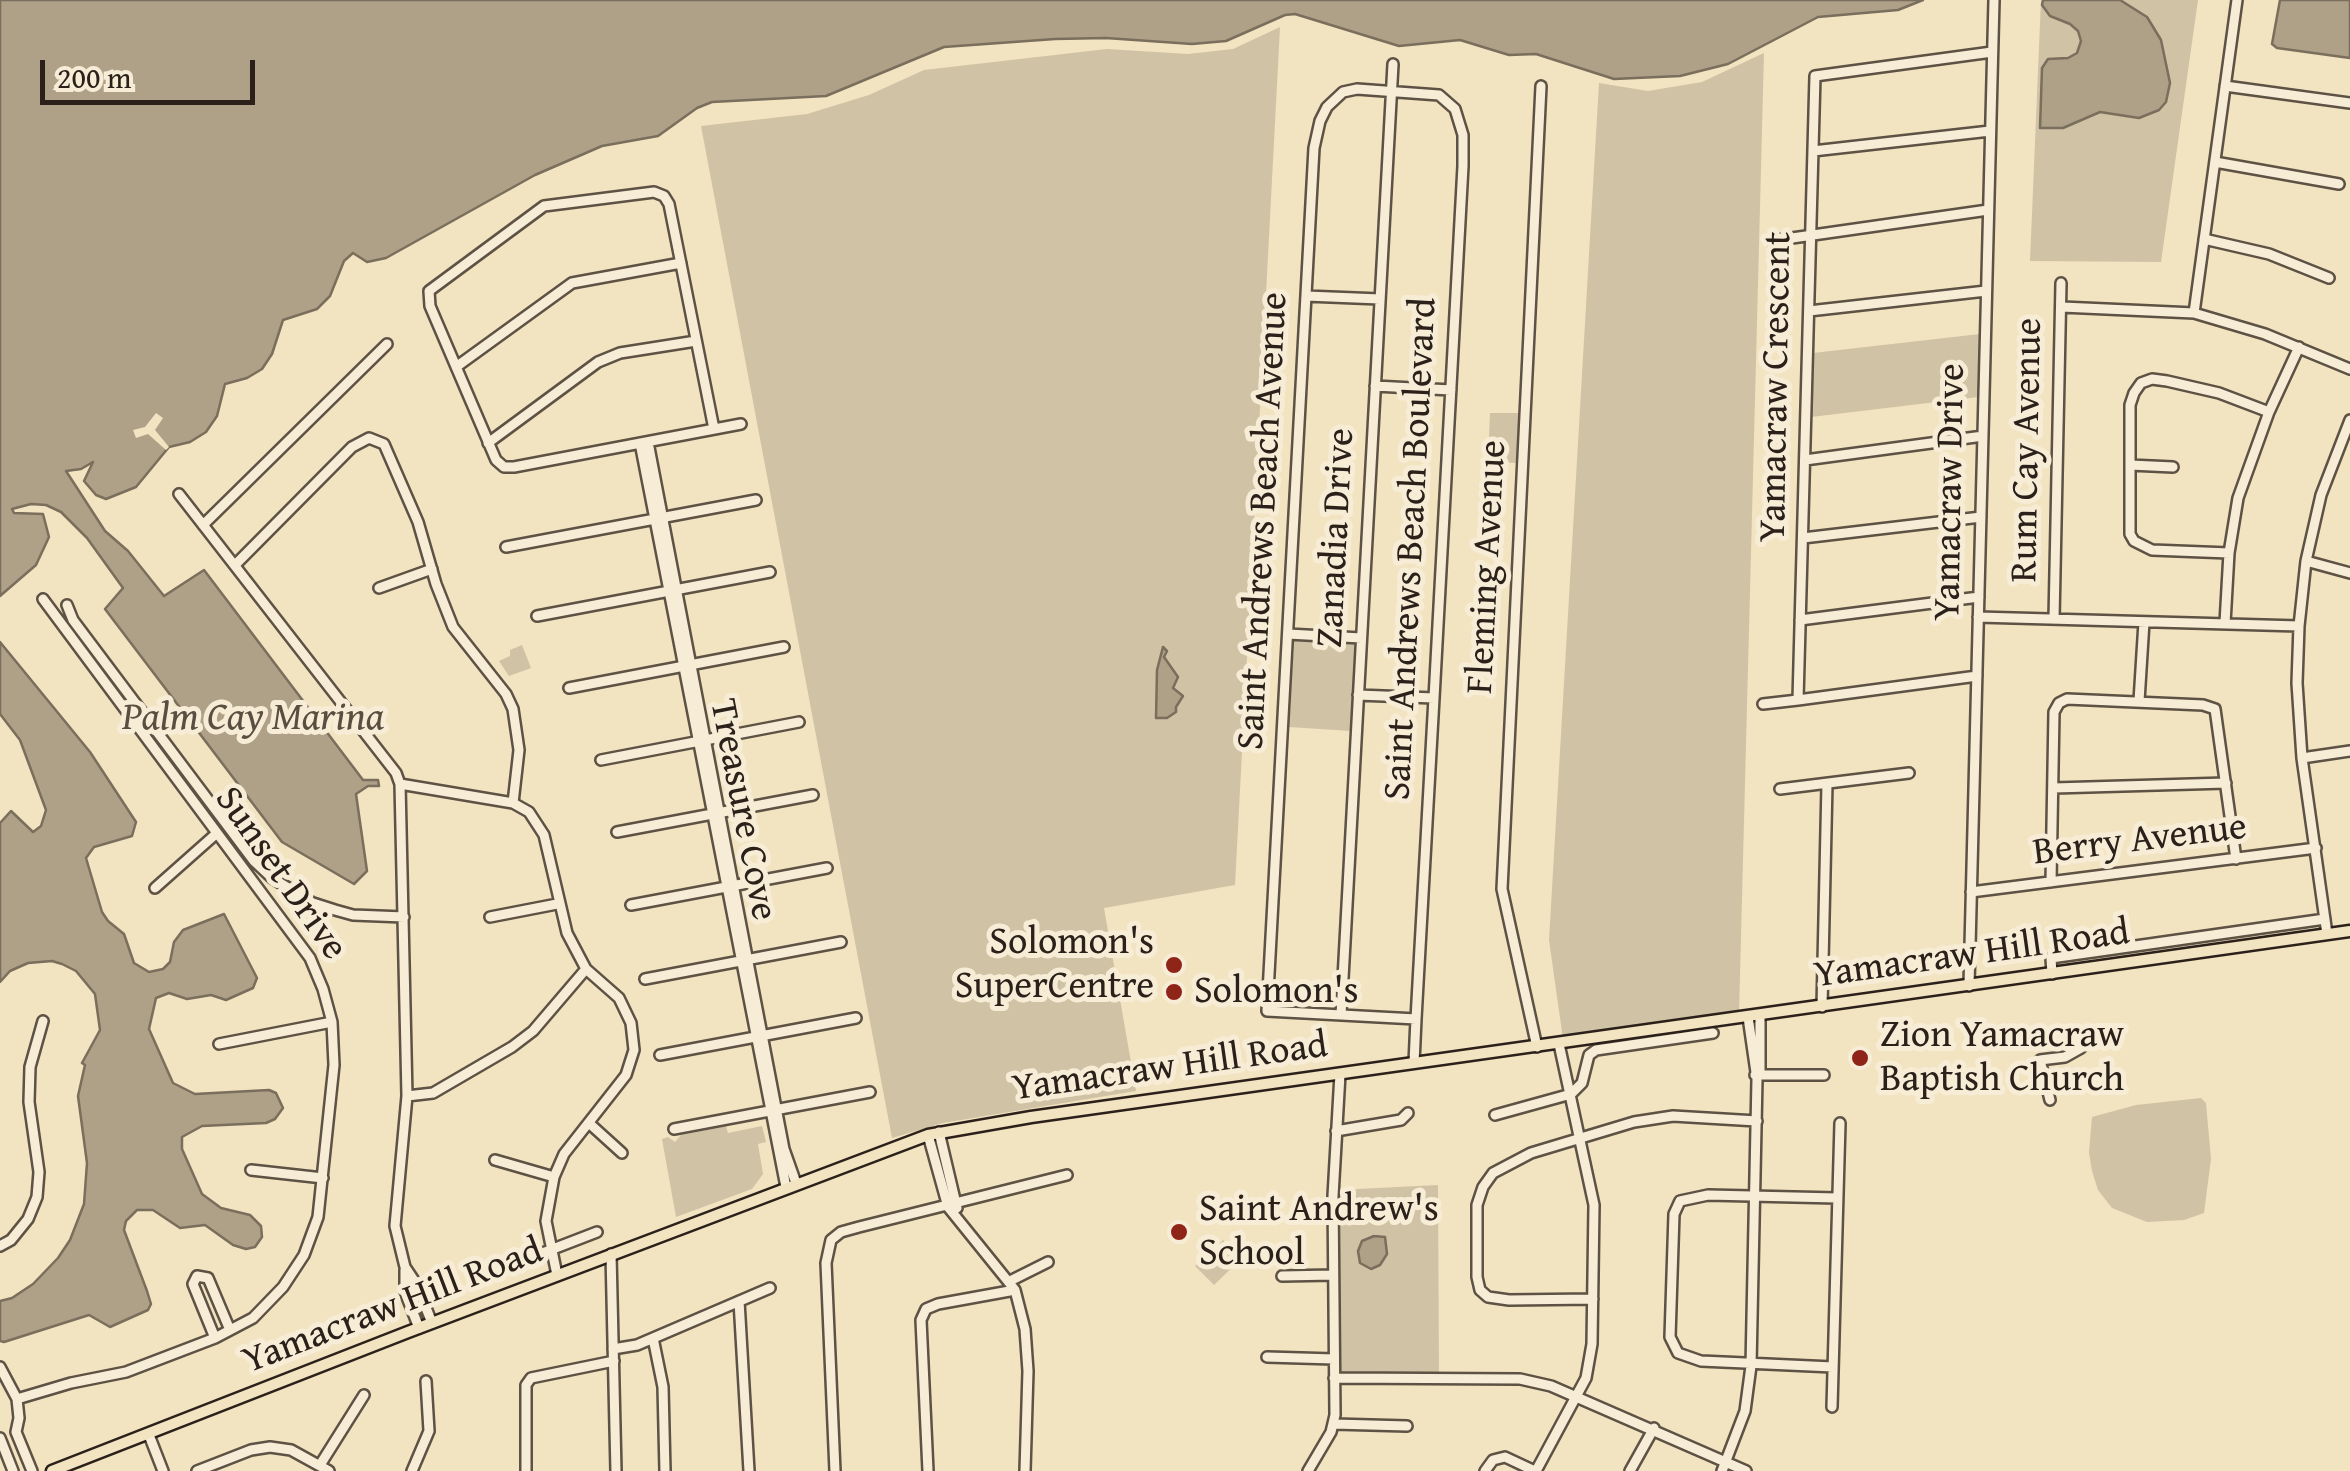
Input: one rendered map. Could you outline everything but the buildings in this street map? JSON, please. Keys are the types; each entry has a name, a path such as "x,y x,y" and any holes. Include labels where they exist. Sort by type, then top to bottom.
{"main road":[{"name":"Yamacraw Hill Road","path":"52,1471 791,1185 933,1134 2350,931"}],"street":[{"name":"Yamacraw Drive","path":"1969,986 1994,0"},
{"path":"2194,312 2237,0"},
{"name":"Yamacraw Crescent","path":"1798,700 1815,76 1992,52"},
{"name":"Zanadia Drive","path":"1341,1015 1393,64"},
{"name":"Fleming Avenue","path":"1537,1047 1502,889 1542,86"},
{"path":"2226,86 2350,102"},
{"name":"Saint Andrews Beach Avenue","path":"1341,1015 1267,1012 1314,148 1327,107 1343,92 1391,90"},
{"name":"Saint Andrews Beach Boulevard","path":"1391,90 1444,97 1462,128 1464,154 1414,1063"},
{"path":"1813,151 1990,132"},
{"path":"2215,162 2339,184"},
{"path":"714,429 664,196 654,192 544,206 430,290 430,306 496,460 504,467 644,442 741,424"},
{"path":"1771,241 1988,210"},
{"path":"2204,239 2269,254 2329,278"},
{"path":"456,367 572,283 680,264"},
{"name":"Rum Cay Avenue","path":"2054,619 2061,283"},
{"path":"1808,311 1986,290"},
{"path":"1306,296 1380,299"},
{"path":"2062,307 2194,312 2299,347 2350,369"},
{"path":"488,442 598,362 620,354 696,342"},
{"path":"203,525 387,344"},
{"path":"2225,623 2229,554 2238,498 2269,412 2299,347"},
{"path":"2229,554 2152,550 2130,534 2130,405 2140,383 2152,379 2185,384 2269,412"},
{"path":"1375,386 1450,390"},
{"path":"2326,934 2302,758 2297,683 2299,626 2306,561 2321,494 2350,420"},
{"path":"1805,460 1983,436"},
{"path":"235,566 352,447 374,438 384,444 418,522 453,627 513,709 520,750 512,803"},
{"name":"Treasure Cove","path":"644,442 772,1110 791,1185"},
{"path":"2130,465 2174,467"},
{"path":"178,494 396,773 400,784 407,1096 395,1226 405,1267 405,1292 419,1328"},
{"path":"506,546 756,500"},
{"path":"1803,538 1981,517"},
{"path":"2306,561 2350,572"},
{"path":"378,588 432,569"},
{"path":"537,616 770,572"},
{"path":"1800,620 1979,597"},
{"name":"Sunset Drive","path":"16,1399 126,1372 214,1338 253,1318 283,1286 304,1255 318,1217 334,1066 332,1022 310,958 42,599"},
{"path":"67,605 73,620 263,870 292,892 335,910 404,917"},
{"path":"1978,617 2299,626"},
{"path":"2139,701 2144,622"},
{"path":"1288,634 1361,638"},
{"path":"568,688 784,648"},
{"path":"1763,704 1977,676"},
{"path":"1358,694 1434,698"},
{"path":"2051,882 2054,712 2059,703 2067,700 2139,701 2214,709 2236,858"},
{"path":"600,760 799,722"},
{"path":"2302,758 2350,751"},
{"path":"1780,789 1909,772"},
{"path":"2054,788 2226,783"},
{"path":"400,784 512,803 530,812 544,835 561,921 586,969 619,998 634,1036 632,1063 626,1076 564,1154 554,1177 546,1221 556,1275"},
{"path":"1822,1007 1827,784"},
{"path":"617,832 813,795"},
{"path":"155,888 217,833"},
{"name":"Berry Avenue","path":"1971,892 2316,848"},
{"path":"631,905 827,868"},
{"path":"490,917 558,904"},
{"path":"2052,974 2051,958 2325,919"},
{"path":"646,979 841,942"},
{"path":"2160,942 2162,958"},
{"path":"407,1096 432,1092 512,1047 533,1031 586,969"},
{"path":"1341,1015 1416,1019"},
{"path":"1724,1467 1745,1411 1751,1366 1757,1197 1754,1016"},
{"path":"660,1055 856,1018"},
{"path":"0,1246 11,1240 28,1219 37,1197 39,1172 29,1102 30,1067 42,1022"},
{"path":"219,1044 332,1022"},
{"path":"1496,1115 1571,1094 1582,1083 1589,1055 1596,1050 1714,1033"},
{"path":"1485,1471 1493,1460 1504,1457 1536,1471 1586,1378 1592,1344 1594,1205 1560,1044"},
{"path":"2050,1100 2040,1060 2065,1057 2081,1048"},
{"path":"1308,1471 1334,1424 1333,1275 1340,1074"},
{"path":"1757,1076 1824,1075"},
{"path":"674,1129 870,1092"},
{"path":"1336,1131 1401,1120 1408,1113"},
{"path":"1593,1300 1493,1298 1480,1290 1477,1205 1487,1181 1501,1167 1531,1152 1634,1122 1674,1116 1757,1121"},
{"path":"1832,1406 1840,1123"},
{"path":"590,1124 622,1153"},
{"path":"933,1134 952,1205 1012,1286 1025,1329 1025,1471"},
{"path":"494,1160 554,1177"},
{"path":"251,1170 323,1178"},
{"path":"835,1471 828,1245 841,1232 1067,1176"},
{"path":"1832,1367 1751,1366 1692,1359 1678,1353 1672,1343 1674,1214 1675,1206 1685,1198 1836,1198"},
{"path":"502,1269 596,1232"},
{"path":"612,1254 616,1471"},
{"path":"928,1471 921,1320 926,1309 1012,1286 1048,1262"},
{"path":"405,1267 432,1323"},
{"path":"1282,1276 1333,1275"},
{"path":"214,1338 192,1284 198,1276 208,1278 230,1330"},
{"path":"613,1349 653,1338 770,1288"},
{"path":"739,1301 749,1471"},
{"path":"653,1338 662,1387 666,1471"},
{"path":"1268,1357 1334,1359"},
{"path":"526,1471 526,1385 531,1378 614,1361"},
{"path":"0,1367 16,1399 16,1432 32,1471"},
{"path":"1334,1378 1520,1378 1578,1396 1654,1428 1724,1467 1746,1471"},
{"path":"412,1471 429,1431 426,1381"},
{"path":"197,1471 250,1450 270,1447 291,1450 325,1468 364,1395"},
{"path":"1334,1424 1407,1426"},
{"path":"1630,1471 1654,1428"},
{"path":"13,1471 0,1438 16,1432"},
{"path":"150,1435 164,1471"}],"shaded area":[{"path":"2041,0 2042,5 2078,31 2081,41 2077,53 2069,58 2056,58 2042,68 2039,124 2044,129 2063,128 2100,112 2139,118 2170,83 2157,32 2147,17 2120,0 2198,0 2161,262 2030,261"},
{"path":"1280,27 1235,885 1104,908 1136,1091 943,1123 892,1138 701,126 807,114 869,95 924,70 1107,49 1188,54 1233,49"},
{"path":"1764,53 1739,1013 1563,1039 1549,940 1599,83 1648,91 1702,82"},
{"path":"1980,334 1978,397 1811,417 1813,353"},
{"path":"1490,413 1521,413 1518,463 1488,462"},
{"path":"1294,639 1356,642 1351,731 1289,727"},
{"path":"522,645 531,668 509,676 499,661"},
{"path":"2201,1098 2206,1103 2211,1159 2204,1213 2184,1220 2147,1222 2112,1208 2098,1190 2092,1171 2092,1117 2136,1105"},
{"path":"726,1126 728,1133 762,1126 766,1142 758,1144 763,1174 752,1189 676,1217 662,1139 668,1137 675,1142 681,1135"},
{"path":"1438,1185 1439,1374 1345,1375 1339,1369 1338,1190"},
{"path":"1223,1240 1241,1259 1214,1285 1195,1266"}],"water":[{"name":"Palm Cay Marina","path":"0,0 1923,0 1898,10 1818,17 1728,64 1680,76 1614,79 1536,54 1509,55 1460,40 1399,46 1295,14 1226,41 1192,44 1055,39 944,47 826,96 712,102 658,136 602,146 535,175 386,258 367,262 353,253 344,261 330,296 317,309 283,320 272,354 262,369 225,384 217,416 206,432 190,442 169,447 136,487 106,499 96,495 84,481 93,462 66,471 105,531 128,551 164,596 204,570 363,780 378,780 379,786 368,786 356,794 367,871 354,884 282,842 105,609 123,588 87,538 61,512 31,504 12,509 14,513 43,514 49,537 36,565 0,596"},
{"path":"2043,0 2120,0 2147,17 2161,40 2170,83 2166,102 2159,110 2139,118 2100,112 2063,128 2040,128 2042,68 2048,59 2068,58 2077,53 2081,41 2070,24 2050,16"},
{"path":"2280,0 2350,0 2350,58 2277,48 2272,44"},
{"path":"0,642 90,752 136,822 132,836 94,847 86,858 102,912 124,934 134,963 149,972 163,969 170,962 174,942 183,930 224,914 257,978 253,988 226,1000 211,995 187,999 169,993 156,998 149,1029 173,1083 195,1094 269,1090 276,1093 283,1108 266,1123 202,1126 182,1137 182,1149 202,1194 221,1208 250,1215 261,1226 262,1237 255,1247 233,1245 205,1225 180,1228 153,1210 137,1210 126,1221 124,1230 151,1304 148,1310 110,1327 89,1315 4,1342 0,1341 0,1301 33,1284 58,1258 70,1240 84,1204 87,1163 78,1096 85,1065 82,1063 100,1030 95,994 76,971 62,964 28,963 10,971 0,982 0,823 11,811 33,832 41,826 46,810 20,740 0,714"},
{"path":"1163,647 1167,651 1164,657 1178,677 1173,688 1183,696 1176,712 1167,718 1156,718 1157,670"},
{"path":"1385,1237 1387,1254 1380,1265 1371,1269 1360,1263 1358,1251 1362,1241"}],"pier":[{"path":"156,413 163,418 155,430 169,447 166,450 148,434 136,438 133,430 145,427"}],"place":[{"name":"Solomon's SuperCentre","path":"1174,965"},
{"name":"Solomon's","path":"1174,992"},
{"name":"Zion Yamacraw Baptish Church","path":"1860,1058"},
{"name":"Saint Andrew's School","path":"1179,1232"}]}
